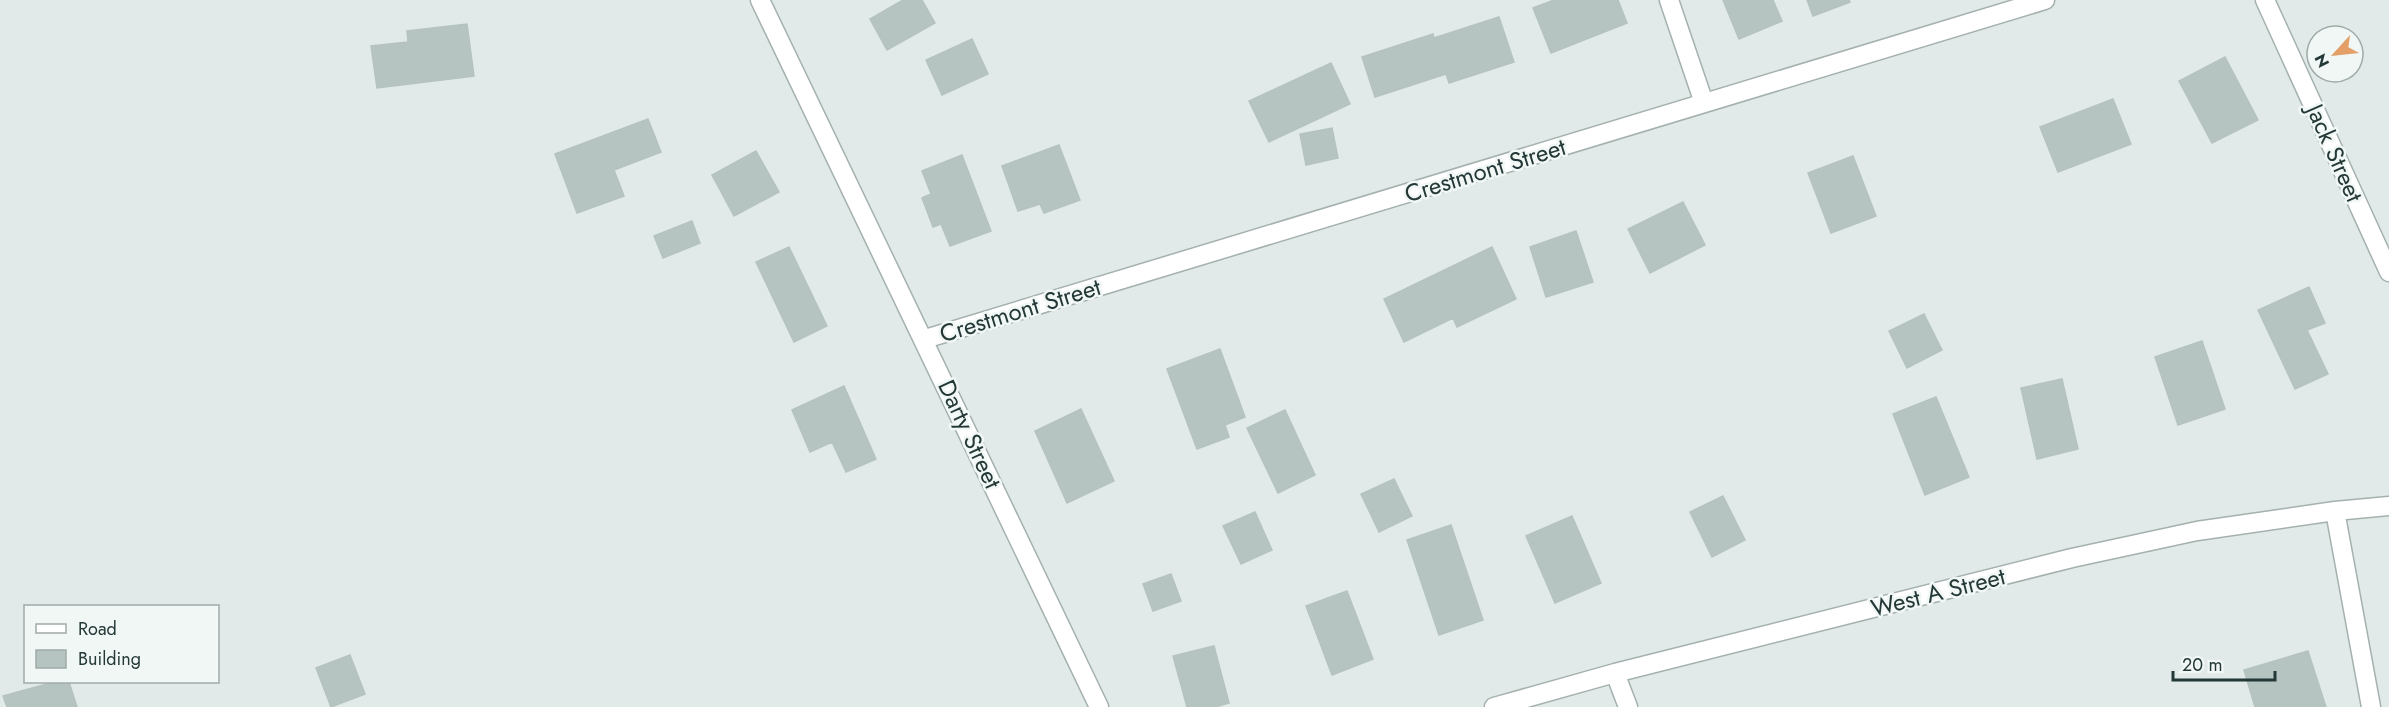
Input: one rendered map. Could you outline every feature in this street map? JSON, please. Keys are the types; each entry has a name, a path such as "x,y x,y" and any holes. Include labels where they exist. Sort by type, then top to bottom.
{"street":[{"name":"Darty Street","path":"760,0 1100,707"},
{"path":"1669,0 1704,103"},
{"name":"Crestmont Street","path":"925,339 2045,0"},
{"name":"Jack Street","path":"2265,0 2389,272"},
{"name":"West A Street","path":"1494,707 1615,673 2083,556 2197,531 2335,511 2389,506"},
{"path":"2335,511 2371,707"},
{"path":"1615,673 1628,707"}],"building":[{"path":"903,0 922,0 935,23 887,50 870,19"},
{"path":"1554,0 1618,0 1627,23 1551,53 1533,8"},
{"path":"1723,0 1773,0 1782,21 1739,39"},
{"path":"1807,0 1849,0 1850,2 1813,16"},
{"path":"1499,17 1514,62 1449,83 1446,74 1375,97 1362,57 1433,34 1434,38"},
{"path":"467,24 474,76 377,88 371,46 408,42 407,31"},
{"path":"972,39 988,74 942,95 926,60"},
{"path":"2225,57 2258,120 2212,143 2179,81"},
{"path":"1331,63 1350,104 1269,142 1249,101"},
{"path":"2113,99 2131,144 2058,172 2040,127"},
{"path":"648,119 661,152 614,170 624,196 577,213 555,154"},
{"path":"1332,128 1338,158 1306,165 1300,134"},
{"path":"1059,145 1080,200 1044,213 1040,204 1018,211 1002,166"},
{"path":"756,151 779,192 734,216 712,175"},
{"path":"962,155 991,231 950,246 941,224 933,227 922,198 931,194 922,171"},
{"path":"1853,156 1876,216 1831,233 1808,173"},
{"path":"1683,202 1705,245 1650,273 1628,229"},
{"path":"692,221 700,243 663,258 654,236"},
{"path":"1576,231 1593,282 1546,297 1530,247"},
{"path":"789,247 827,326 794,342 756,262"},
{"path":"1492,247 1516,299 1457,327 1453,318 1404,342 1384,299"},
{"path":"2309,287 2325,323 2307,330 2328,374 2295,389 2258,310"},
{"path":"1924,314 1942,350 1907,368 1889,331"},
{"path":"2202,341 2225,409 2178,425 2155,357"},
{"path":"1220,349 1245,417 1225,425 1229,437 1197,449 1167,369"},
{"path":"2062,379 2078,449 2037,459 2021,388"},
{"path":"844,386 876,459 846,472 832,442 810,452 792,410"},
{"path":"1936,397 1969,477 1925,495 1893,414"},
{"path":"1081,409 1114,481 1067,503 1035,431"},
{"path":"1285,410 1315,475 1278,493 1247,428"},
{"path":"1394,479 1412,516 1379,532 1361,494"},
{"path":"1723,496 1745,540 1712,557 1690,512"},
{"path":"1255,512 1272,550 1241,564 1223,526"},
{"path":"1572,516 1601,583 1555,603 1526,536"},
{"path":"1451,525 1483,620 1439,635 1407,540"},
{"path":"1171,574 1181,601 1153,611 1143,584"},
{"path":"1347,591 1373,659 1332,675 1306,606"},
{"path":"1214,646 1229,703 1215,707 1187,707 1173,656"},
{"path":"2308,651 2326,707 2255,707 2244,670"},
{"path":"350,655 365,694 331,707 316,668"},
{"path":"50,683 69,683 77,707 7,707 3,696"}]}
